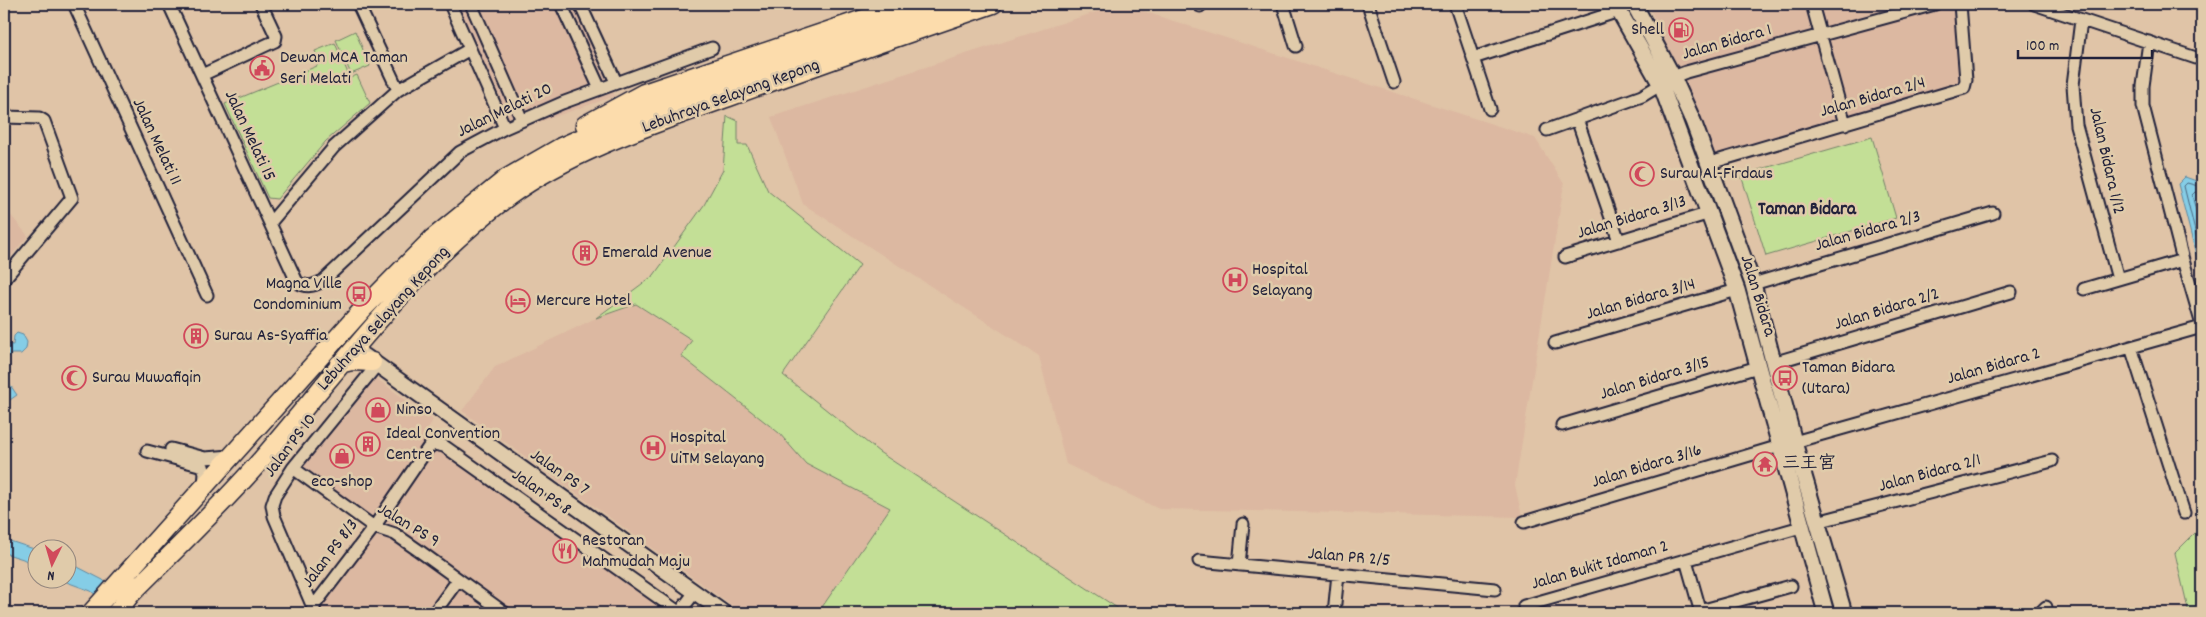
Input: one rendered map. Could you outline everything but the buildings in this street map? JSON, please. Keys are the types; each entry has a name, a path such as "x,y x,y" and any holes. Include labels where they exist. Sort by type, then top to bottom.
{"main road":[{"name":"Lebuhraya Selayang Kepong","path":"116,613 124,590 231,456 351,323 432,240 507,178 561,147 630,116 761,71 917,7 948,4"},
{"name":"Lebuhraya Selayang Kepong","path":"91,613 124,590 239,485 340,364 416,278 475,223 554,166 640,129 993,4"},
{"name":"Jalan Bidara","path":"1634,4 1667,81 1710,163 1753,284 1773,362 1802,527 1826,613"},
{"name":"Jalan Bidara","path":"1619,6 1667,81 1737,290 1758,367 1817,522 1844,613"},
{"path":"561,147 585,125 644,94 917,7"},
{"path":"351,323 348,338 354,349"},
{"path":"340,364 352,361 374,364"}],"street":[{"name":"Jalan Melati 11","path":"74,4 207,295"},
{"name":"Jalan Melati 15","path":"169,4 297,282"},
{"path":"202,75 275,41 276,36 261,4"},
{"path":"358,4 398,90"},
{"path":"450,4 505,128"},
{"path":"471,4 522,120"},
{"path":"561,4 600,88"},
{"path":"582,4 616,82"},
{"path":"1283,4 1296,46"},
{"path":"1368,4 1394,82"},
{"path":"1455,4 1490,109"},
{"path":"1812,4 1845,124"},
{"name":"Jalan Bidara 1","path":"1547,130 1642,96 1667,81 1820,35 1934,4"},
{"name":"Jalan Bidara 2/4","path":"1710,163 1964,88 1966,80 1960,4"},
{"path":"2034,4 2202,60"},
{"path":"1473,58 1619,6"},
{"name":"Jalan Bidara 1/12","path":"2081,20 2074,85 2076,125 2118,279"},
{"path":"2149,42 2143,86 2143,106 2202,326"},
{"name":"Jalan Melati 20","path":"297,282 304,286 314,286 323,281 460,152 522,120 600,88 712,48"},
{"path":"270,223 334,147 398,90 470,49"},
{"path":"4,117 39,118 44,122 72,198 4,280"},
{"path":"1577,119 1619,241"},
{"name":"Jalan Bidara 3/13","path":"1565,257 1710,213"},
{"name":"Jalan Bidara 2/3","path":"1753,284 1993,213"},
{"path":"2084,289 2183,260"},
{"name":"Jalan Bidara 3/14","path":"1555,344 1737,290"},
{"name":"Jalan Bidara 2/2","path":"1773,362 2011,292"},
{"name":"Jalan Bidara 2","path":"1787,444 2202,326"},
{"path":"371,330 370,351 374,364"},
{"path":"2131,347 2184,513"},
{"name":"Jalan PS 7","path":"354,349 724,613"},
{"name":"Jalan PS 10","path":"314,610 274,516 272,505 275,496 293,468 374,364"},
{"name":"Jalan Bidara 3/15","path":"1562,425 1758,367"},
{"name":"Jalan PS 8","path":"428,448 434,444 444,446 680,613"},
{"name":"Jalan Bidara 3/16","path":"1524,522 1787,444"},
{"path":"150,447 203,466 205,480 203,490"},
{"name":"Jalan PS 8/3","path":"314,610 428,448"},
{"path":"167,452 205,458 231,456"},
{"name":"Jalan Bidara 2/1","path":"1817,522 2052,460"},
{"name":"Jalan PS 9","path":"293,468 374,527 395,534 505,613"},
{"path":"1239,565 1243,524"},
{"name":"Jalan Bukit Idaman 2","path":"1524,606 1802,527"},
{"name":"Jalan Bukit Idaman 2","path":"1686,560 1700,612"},
{"name":"Jalan PR 2/5","path":"1199,561 1495,589"},
{"path":"1334,613 1338,574"},
{"path":"434,613 458,580"},
{"path":"1700,612 1791,586"},
{"path":"680,613 695,592"}],"shaded area":[{"path":"456,4 573,4 615,96 513,131"},
{"name":"Hospital Selayang","path":"1121,4 1535,138 1564,184 1515,485 1522,517 1159,509 1066,464 1039,356 803,204 771,117"},
{"path":"1648,4 1956,4 1960,86 1716,157"},
{"path":"4,207 28,236 4,264"},
{"name":"Hospital UiTM Selayang","path":"636,304 692,341 681,356 779,433 806,464 891,508 818,613 742,613 462,411 495,367 596,318"},
{"path":"373,376 433,420 424,435 674,613 319,613 316,608 379,526 298,468"}],"green space":[{"path":"355,31 370,66 351,74 336,40"},
{"path":"335,43 350,78 357,75 370,103 326,141 277,199 268,198 225,104 317,66 318,60 315,51"},
{"path":"727,116 738,121 738,145 747,145 768,191 860,265 783,375 879,452 1125,613 818,613 890,508 806,464 779,433 681,356 692,340 636,304 596,318 654,275 704,205 723,170"},
{"path":"1872,137 1896,218 1766,256 1741,175"},
{"path":"2202,526 2202,613 2189,613 2175,553"}],"water":[{"path":"2185,177 2202,183 2202,268 2199,266 2178,184"},
{"path":"17,333 23,335 27,342 26,349 21,354 11,354 7,360 4,360 4,344 13,345 14,336"},
{"path":"4,376 17,395 7,402 4,398"},
{"path":"4,539 28,547 28,562 23,559 4,553"},
{"path":"78,567 103,580 139,613 117,613 91,591 78,586"}],"place":[{"name":"Shell","path":"1681,30"},
{"name":"Dewan MCA Taman Seri Melati","path":"262,68"},
{"name":"Surau Al-Firdaus","path":"1642,174"},
{"name":"Emerald Avenue","path":"585,253"},
{"name":"Hospital Selayang","path":"1235,280"},
{"name":"Magna Ville Condominium","path":"359,294"},
{"name":"Mercure Hotel","path":"518,301"},
{"name":"Surau As-Syaffia","path":"196,336"},
{"name":"Surau Muwafiqin","path":"74,378"},
{"name":"Taman Bidara (Utara)","path":"1785,378"},
{"name":"Ninso","path":"378,410"},
{"name":"Ideal Convention Centre","path":"368,444"},
{"name":"Hospital UiTM Selayang","path":"653,448"},
{"name":"eco-shop","path":"342,456"},
{"name":"三王宫","path":"1765,464"},
{"name":"Restoran Mahmudah Maju","path":"565,551"}],"district":[{"name":"Taman Bidara","path":"1807,210"}]}
